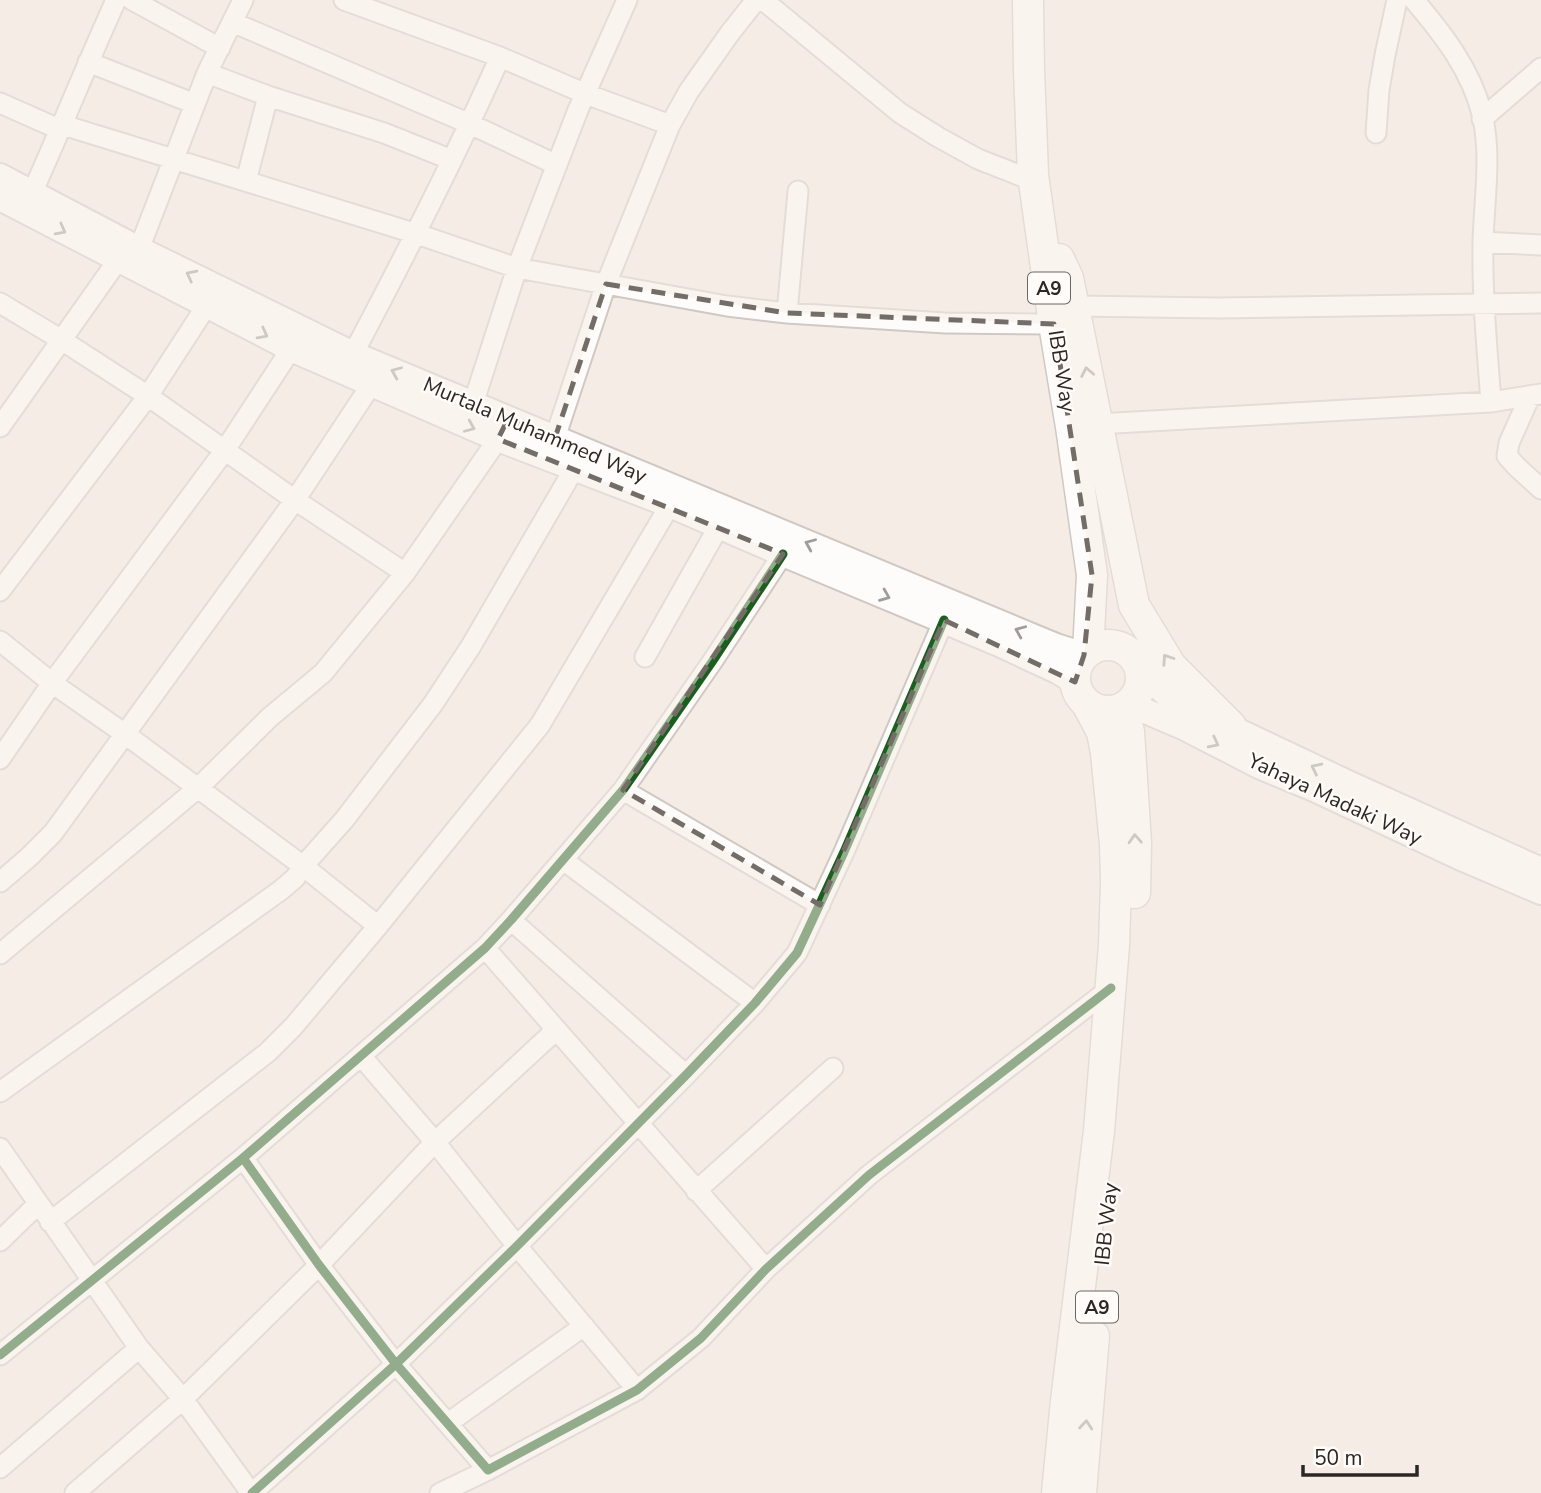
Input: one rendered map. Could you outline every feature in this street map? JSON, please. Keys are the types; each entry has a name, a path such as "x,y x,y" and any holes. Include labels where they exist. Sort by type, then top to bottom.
{"highway":[{"name":"IBB Way","path":"1028,0 1034,181 1038,214 1063,315 1071,427 1092,575 1084,673"},
{"path":"1063,315 1097,424 1134,605 1171,666 1231,726"},
{"name":"IBB Way","path":"1092,575 1130,659"},
{"path":"1126,706 1111,711 1103,710 1084,673 1098,647 1109,645 1130,659"},
{"name":"A9","path":"1057,1493 1066,1401 1108,1127 1117,1047 1134,957 1136,843 1126,706 1138,692 1140,681 1130,659"},
{"name":"A9","path":"1084,673 1107,753 1115,844 1111,988 1117,1047"},
{"name":"IBB Way","path":"1081,1493 1108,1127"}],"main road":[{"name":"Murtala Muhammed Way","path":"0,176 32,193 207,305 291,349 371,385 503,429 555,438 1056,646 1084,673"},
{"name":"Murtala Muhammed Way","path":"0,198 473,404 503,429 574,469 670,505 1032,659 1084,673"},
{"name":"Yahaya Madaki Way","path":"1130,659 1173,700 1348,783 1463,847"},
{"name":"Yahaya Madaki Way","path":"1126,706 1185,728 1261,767 1463,847 1492,860 1541,892"},
{"name":"Yahaya Madaki Way","path":"1492,860 1541,870"}],"street":[{"path":"32,193 115,0"},
{"path":"132,0 220,48"},
{"path":"0,427 60,339 128,254 174,159 207,73 243,0"},
{"path":"344,0 368,4 586,94 670,125"},
{"path":"473,404 517,268 586,94 627,0"},
{"path":"555,438 606,284 670,125 696,81 756,0"},
{"path":"763,0 900,113 978,159 1034,181"},
{"path":"1376,133 1379,90 1397,0"},
{"path":"1414,0 1444,36 1469,77 1482,119 1486,152 1483,304 1491,402"},
{"path":"232,22 470,124 557,165"},
{"path":"353,354 417,234 500,57"},
{"path":"88,62 195,104"},
{"path":"207,73 268,96 384,133 452,160"},
{"path":"1482,119 1539,74"},
{"path":"246,181 268,96"},
{"path":"0,103 62,127 246,181 517,268 727,306 787,313 945,323 1219,308 1541,303"},
{"path":"787,313 798,191"},
{"path":"1483,242 1541,245"},
{"path":"0,303 148,396 295,500 405,573"},
{"path":"0,591 148,396 207,305"},
{"path":"0,759 52,683 225,450 291,349"},
{"path":"0,881 53,833 295,500 371,385"},
{"path":"1097,424 1491,402 1535,395"},
{"path":"1535,395 1509,443 1507,456 1541,489"},
{"path":"0,954 198,788 270,717 323,673 405,573 503,429"},
{"path":"0,1092 295,878 344,820 433,705 471,646 574,469"},
{"path":"50,1222 268,1052 293,1027 540,725 670,505"},
{"path":"645,657 719,526"},
{"path":"0,1355 243,1158 485,948 622,789 712,662 783,554"},
{"path":"0,1148 139,1348 183,1399 251,1493 396,1364 517,1246 755,1003 797,953 944,620"},
{"path":"0,640 52,683 303,866 378,926"},
{"path":"622,789 820,905"},
{"path":"563,860 755,1003"},
{"path":"511,920 686,1075"},
{"path":"485,948 766,1269"},
{"path":"440,1493 488,1471 637,1390 702,1338 766,1269 869,1175 1111,988"},
{"path":"75,1493 183,1399 319,1265 435,1142 556,1030"},
{"path":"361,1056 435,1142 517,1246 637,1390"},
{"path":"696,1191 833,1068"},
{"path":"243,1158 319,1265 396,1364 488,1471"},
{"path":"0,1241 38,1204"},
{"path":"448,1423 584,1326"},
{"path":"0,1468 139,1348"}],"highlighted area":[{"path":"606,284 787,313 1054,324 1092,575 1084,655 1075,682 944,620 820,905 623,790 783,554 498,439 508,419 555,438"}],"cycle path":[{"path":"0,1355 243,1158 485,948 623,790 783,554"},
{"path":"252,1493 396,1364 517,1246 755,1003 797,953 844,852 944,620"},
{"path":"243,1158 319,1265 396,1364 488,1470 637,1390 701,1338 766,1269 869,1175 1111,988"}]}
